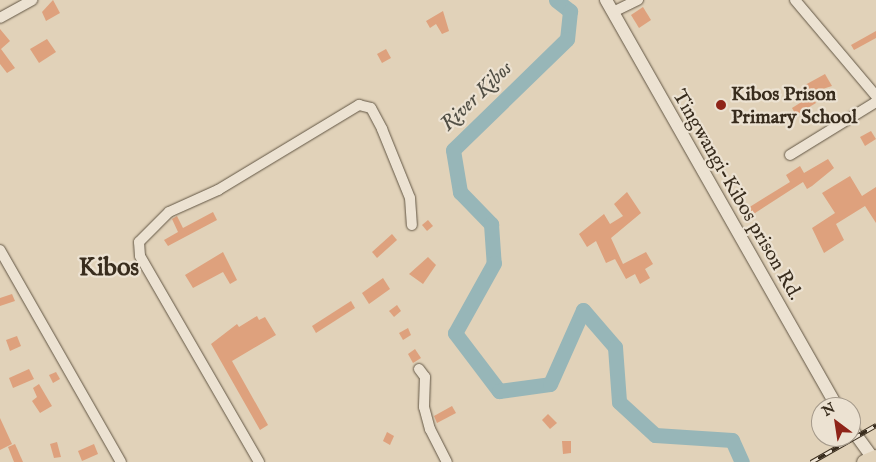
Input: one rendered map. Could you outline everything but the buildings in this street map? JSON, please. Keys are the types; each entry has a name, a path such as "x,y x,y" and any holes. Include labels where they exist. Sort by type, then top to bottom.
{"street":[{"path":"0,18 32,0"},
{"name":"Tingwangi-Kibos prison Rd.","path":"606,0 831,397"},
{"path":"613,12 638,0"},
{"path":"795,0 876,96"},
{"path":"790,155 876,102"},
{"path":"259,462 140,256 139,242 169,212 218,190 359,105 371,108 378,120 410,198 412,225"},
{"path":"0,250 121,462"},
{"path":"419,369 426,377 424,407 430,429 447,462"},
{"path":"861,444 871,459"}],"waterway":[{"name":"River Kibos","path":"556,0 570,11 567,39 453,150 460,192 491,224 494,263 455,333 499,391 550,384 583,310 615,347 619,402 655,435 732,440 742,462"}],"railway":[{"path":"811,462 876,425"}],"place":[{"name":"Kibos Prison Primary School","path":"721,105"}],"district":[{"name":"Kibos","path":"109,268"}]}
